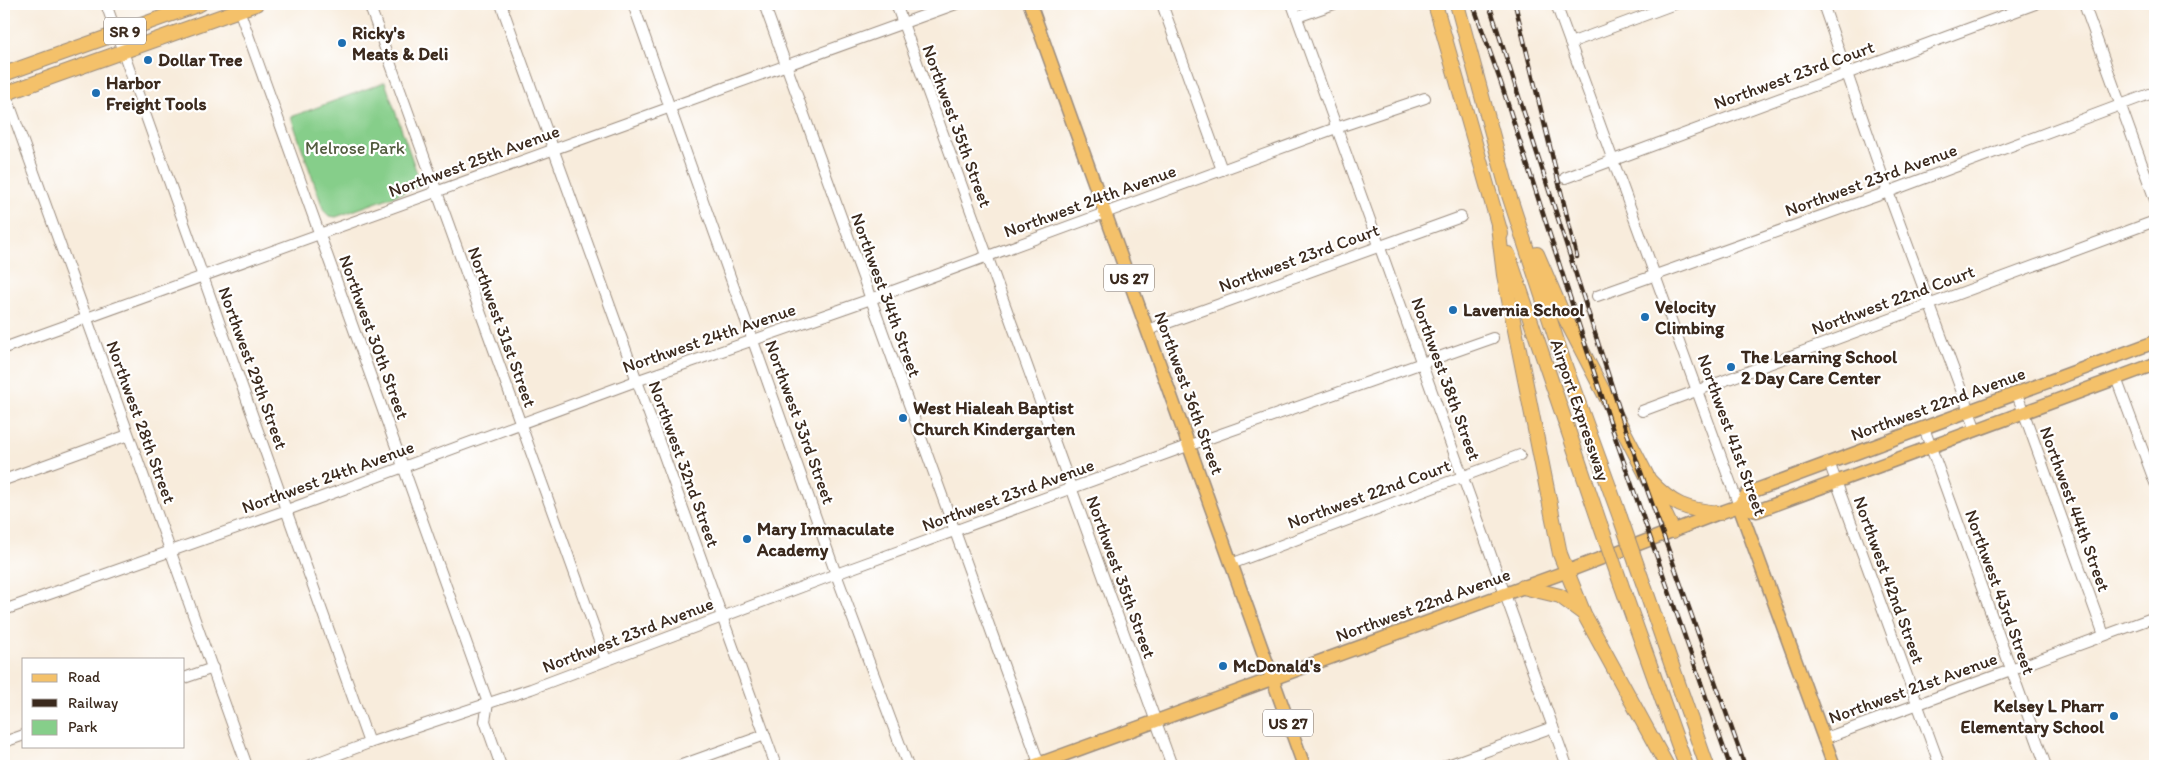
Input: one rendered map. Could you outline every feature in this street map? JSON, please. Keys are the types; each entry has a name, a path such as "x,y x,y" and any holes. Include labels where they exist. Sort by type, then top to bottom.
{"highway":[{"name":"SR 9","path":"4,74 200,4"},
{"name":"SR 9","path":"4,92 123,52 238,7 256,4"},
{"path":"1425,4 1452,68"},
{"name":"Airport Expressway","path":"1435,4 1498,226 1600,524 1686,766"},
{"name":"Airport Expressway","path":"1457,4 1508,192 1565,366 1707,766"},
{"path":"1508,192 1561,310 1649,480 1672,531"},
{"path":"1498,226 1504,275 1542,472 1560,554 1584,614 1668,766"},
{"path":"1649,480 1668,500 1693,510 1719,513"},
{"path":"1523,587 1560,596 1584,614"}],"main road":[{"name":"Northwest 36th Street","path":"1030,4 1304,766"},
{"name":"Northwest 22nd Avenue","path":"1739,506 1748,493 2155,342"},
{"name":"Northwest 22nd Avenue","path":"1038,766 1568,571 1719,513 1739,506 1757,511 2155,364"},
{"name":"Northwest 41st Street","path":"1739,506 1834,766"}],"street":[{"name":"Northwest 29th Street","path":"106,4 369,743"},
{"name":"Northwest 31st Street","path":"369,4 606,660"},
{"name":"Northwest 32nd Street","path":"501,4 776,766"},
{"name":"Northwest 33rd Street","path":"632,4 836,574 908,766"},
{"name":"Northwest 34th Street","path":"764,4 1038,766"},
{"name":"Northwest 35th Street","path":"896,4 986,257 1172,766"},
{"name":"Northwest 25th Avenue","path":"4,348 956,4"},
{"path":"1162,4 1222,170"},
{"name":"Northwest 38th Street","path":"1292,4 1506,593 1552,727 1568,766"},
{"path":"1297,17 1334,4"},
{"name":"Northwest 41st Street","path":"1556,4 1739,506"},
{"path":"1570,43 1663,6 1675,4"},
{"path":"1823,4 1888,192 1976,430"},
{"name":"Northwest 23rd Court","path":"1565,178 2035,4"},
{"path":"2084,4 2155,200"},
{"name":"Northwest 30th Street","path":"238,7 488,703 485,721 501,766"},
{"name":"Northwest 28th Street","path":"4,92 128,435 172,550 247,766"},
{"name":"Northwest 23rd Avenue","path":"1597,296 1888,192 2155,92"},
{"name":"Northwest 24th Avenue","path":"4,610 287,510 636,380 871,299 1336,128 1425,98"},
{"name":"Northwest 23rd Court","path":"1148,330 1461,217"},
{"name":"Northwest 22nd Court","path":"1642,411 2155,221"},
{"name":"Northwest 23rd Avenue","path":"308,766 369,743 531,689 836,574 1190,445 1493,338"},
{"path":"2116,378 2155,482"},
{"name":"Northwest 44th Street","path":"2016,394 2104,636"},
{"name":"Northwest 43rd Street","path":"1924,428 2046,766"},
{"path":"4,480 128,435"},
{"name":"Northwest 22nd Court","path":"1231,564 1520,455"},
{"name":"Northwest 42nd Street","path":"1829,462 1940,766"},
{"name":"Northwest 21st Avenue","path":"1823,738 2155,617"},
{"path":"185,678 213,668"},
{"path":"1445,766 1552,727"},
{"path":"4,742 22,736"},
{"path":"679,766 765,736"}],"green space":[{"name":"Melrose Park","path":"385,82 419,179 416,188 336,217 329,216 324,211 291,117"}],"railway":[{"path":"1473,4 1501,83 1614,434 1730,766"},
{"path":"1489,4 1626,430 1745,766"},
{"path":"1515,4 1577,257"}],"place":[{"name":"Ricky's Meats & Deli","path":"342,43"},
{"name":"Dollar Tree","path":"148,60"},
{"name":"Harbor Freight Tools","path":"96,93"},
{"name":"Lavernia School","path":"1453,310"},
{"name":"Velocity Climbing","path":"1645,317"},
{"name":"The Learning School 2 Day Care Center","path":"1731,367"},
{"name":"West Hialeah Baptist Church Kindergarten","path":"903,418"},
{"name":"Mary Immaculate Academy","path":"747,539"},
{"name":"McDonald's","path":"1223,666"},
{"name":"Kelsey L Pharr Elementary School","path":"2114,716"}]}
